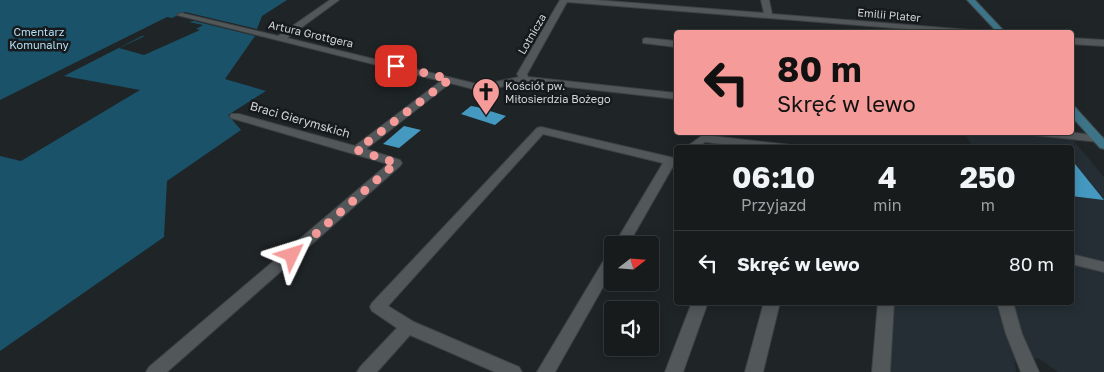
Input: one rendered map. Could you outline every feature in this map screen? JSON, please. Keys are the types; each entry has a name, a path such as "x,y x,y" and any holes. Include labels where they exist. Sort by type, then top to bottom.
{"main road":[{"path":"971,0 999,30"},
{"path":"1074,113 1101,142"}],"street":[{"path":"280,38 334,0"},
{"name":"Emilii Plater","path":"566,0 945,30"},
{"name":"Lotnicza","path":"524,79 522,74 566,0"},
{"path":"765,0 768,16"},
{"name":"Artura Grottgera","path":"181,15 481,88 524,79 674,96"},
{"path":"646,41 674,44"},
{"path":"1074,41 1104,43"},
{"path":"357,150 450,79"},
{"name":"Braci Gierymskich","path":"155,372 396,163 236,116"},
{"path":"513,372 408,327 378,307 540,130 673,159 626,236"},
{"path":"1053,135 1101,142"},
{"path":"694,145 703,138 756,145"},
{"path":"1074,260 1104,267"},
{"path":"546,372 604,273"},
{"path":"674,372 699,305"},
{"path":"754,372 771,305"},
{"path":"881,372 886,305"},
{"path":"1006,305 1014,334 1030,372"},
{"path":"366,372 408,327"}],"shaded area":[{"path":"965,135 1023,135 1073,140 1104,177 1104,372 1058,372 1038,358 1015,361 1016,372 888,372 892,305 1074,305 1074,145 972,145"}],"green space":[{"name":"Cmentarz Komunalny","path":"0,0 287,0 262,16 257,29 185,12 172,18 167,17 0,100"},
{"path":"194,21 255,36 225,79 266,91 228,115 241,130 167,181 164,237 0,351 0,156 21,161 140,90 64,76 142,36 145,36 119,48 144,55 200,30 196,29 203,25 189,22"}],"building":[{"name":"Kościół pw. Miłosierdzia Bożego","path":"471,106 506,116 495,125 461,114"},
{"path":"404,126 421,130 399,148 383,144"},
{"path":"1074,163 1104,200 1074,196"}],"place":[{"name":"Kościół pw. Miłosierdzia Bożego","path":"486,116"}],"route":[{"path":"292,255 396,163 357,150 450,79 396,66"}]}
